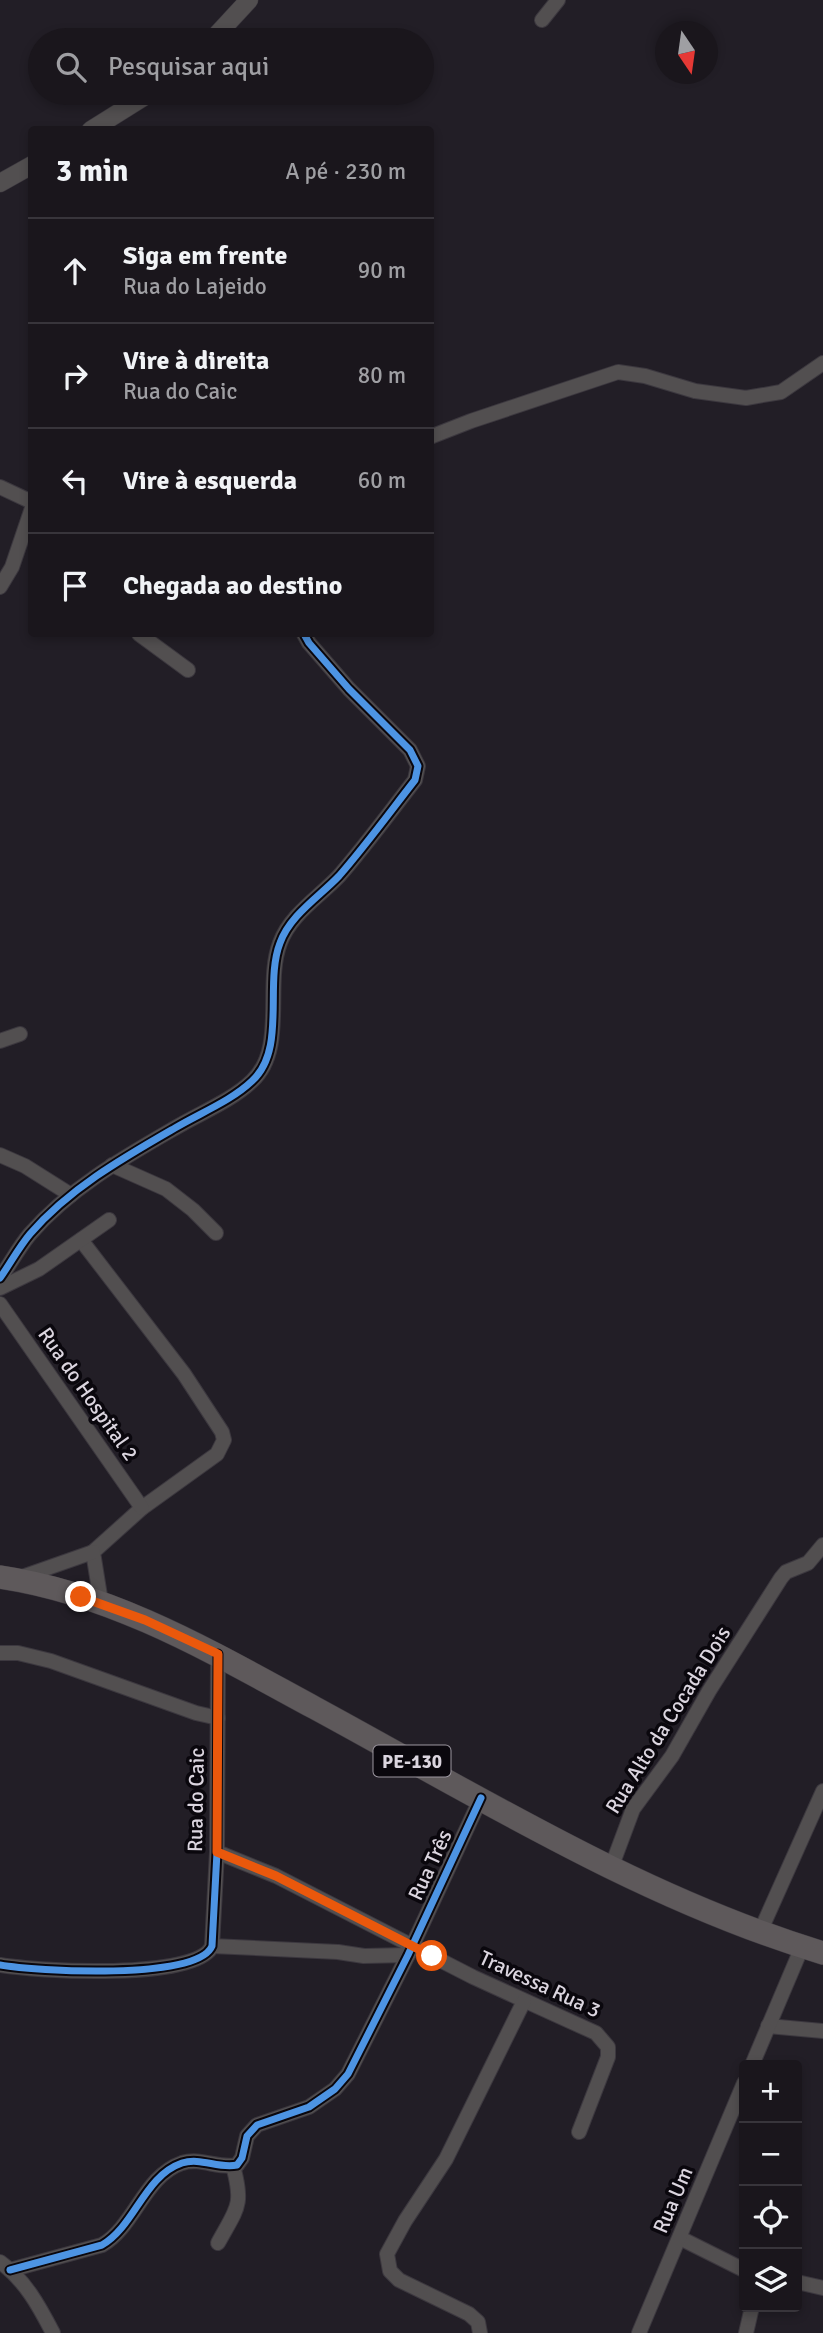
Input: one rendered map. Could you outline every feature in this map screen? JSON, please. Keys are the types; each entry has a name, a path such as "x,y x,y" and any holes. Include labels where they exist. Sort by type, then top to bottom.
{"main road":[{"name":"PE-130","path":"7,1579 101,1602 145,1620 218,1654 611,1868 760,1932 812,1950"}],"street":[{"path":"223,28 249,0"},
{"path":"542,20 558,0"},
{"path":"97,126 131,105"},
{"path":"0,183 28,167"},
{"path":"434,435 618,372 645,376 695,391 746,398 781,392 823,363"},
{"path":"0,487 28,500"},
{"path":"0,587 12,567 28,520"},
{"path":"143,637 188,670"},
{"path":"0,1278 30,1235 71,1195 112,1165 222,1102 259,1073 270,1044 275,962 280,941 292,922 338,876 417,776 418,761 410,750 349,689 306,637"},
{"path":"0,1041 20,1034"},
{"path":"0,1155 25,1166 71,1195"},
{"path":"112,1165 166,1189 216,1233"},
{"path":"0,1288 39,1269 109,1220"},
{"path":"7,1579 93,1552 142,1508 202,1466 220,1450 224,1440 222,1432 184,1374 81,1240"},
{"name":"Rua do Hospital 2","path":"0,1304 142,1508"},
{"name":"Rua Alto da Cocada Dois","path":"611,1868 633,1809 663,1769 786,1572 808,1563 823,1545"},
{"path":"93,1552 101,1602"},
{"path":"0,1653 18,1653 51,1661 196,1713 218,1718"},
{"name":"Rua do Caic","path":"212,1946 217,1852 218,1654"},
{"path":"760,1932 823,1791"},
{"name":"Rua Três","path":"233,2166 242,2158 247,2136 257,2125 301,2111 322,2099 342,2082 354,2064 410,1951 481,1798"},
{"name":"Travessa Rua 3","path":"217,1852 276,1876 410,1951 596,2033 608,2047 608,2057 579,2132"},
{"path":"0,1965 84,1972 152,1968 196,1960 207,1955 212,1946 338,1952 364,1956 410,1951"},
{"path":"754,2060 768,2026 812,1950"},
{"path":"480,2333 478,2322 470,2314 399,2280 390,2270 387,2253 446,2159 524,2001"},
{"path":"768,2026 823,2031"},
{"name":"Rua Um","path":"639,2333 739,2096"},
{"path":"5,2266 93,2249 108,2242 141,2199 164,2175 178,2165 194,2161 233,2166 239,2203 218,2243"},
{"path":"680,2238 739,2268"},
{"path":"5,2266 28,2290 53,2333"},
{"path":"802,2283 823,2288"},
{"path":"746,2333 751,2312"}],"cycle path":[{"path":"0,1278 30,1234 62,1202 136,1151 225,1101 244,1088 263,1068 272,1034 276,959 285,933 298,915 339,876 415,780 418,766 410,750 349,689 306,637"},
{"path":"0,1965 78,1971 148,1969 178,1965 200,1957 212,1946 217,1852 218,1654"},
{"path":"10,2270 102,2245 123,2226 149,2190 169,2169 189,2162 237,2165 242,2158 247,2136 257,2125 309,2107 335,2089 348,2074 408,1955 481,1798"}],"route":[{"path":"81,1597 145,1620 218,1654 217,1852 276,1876 432,1956"}]}
